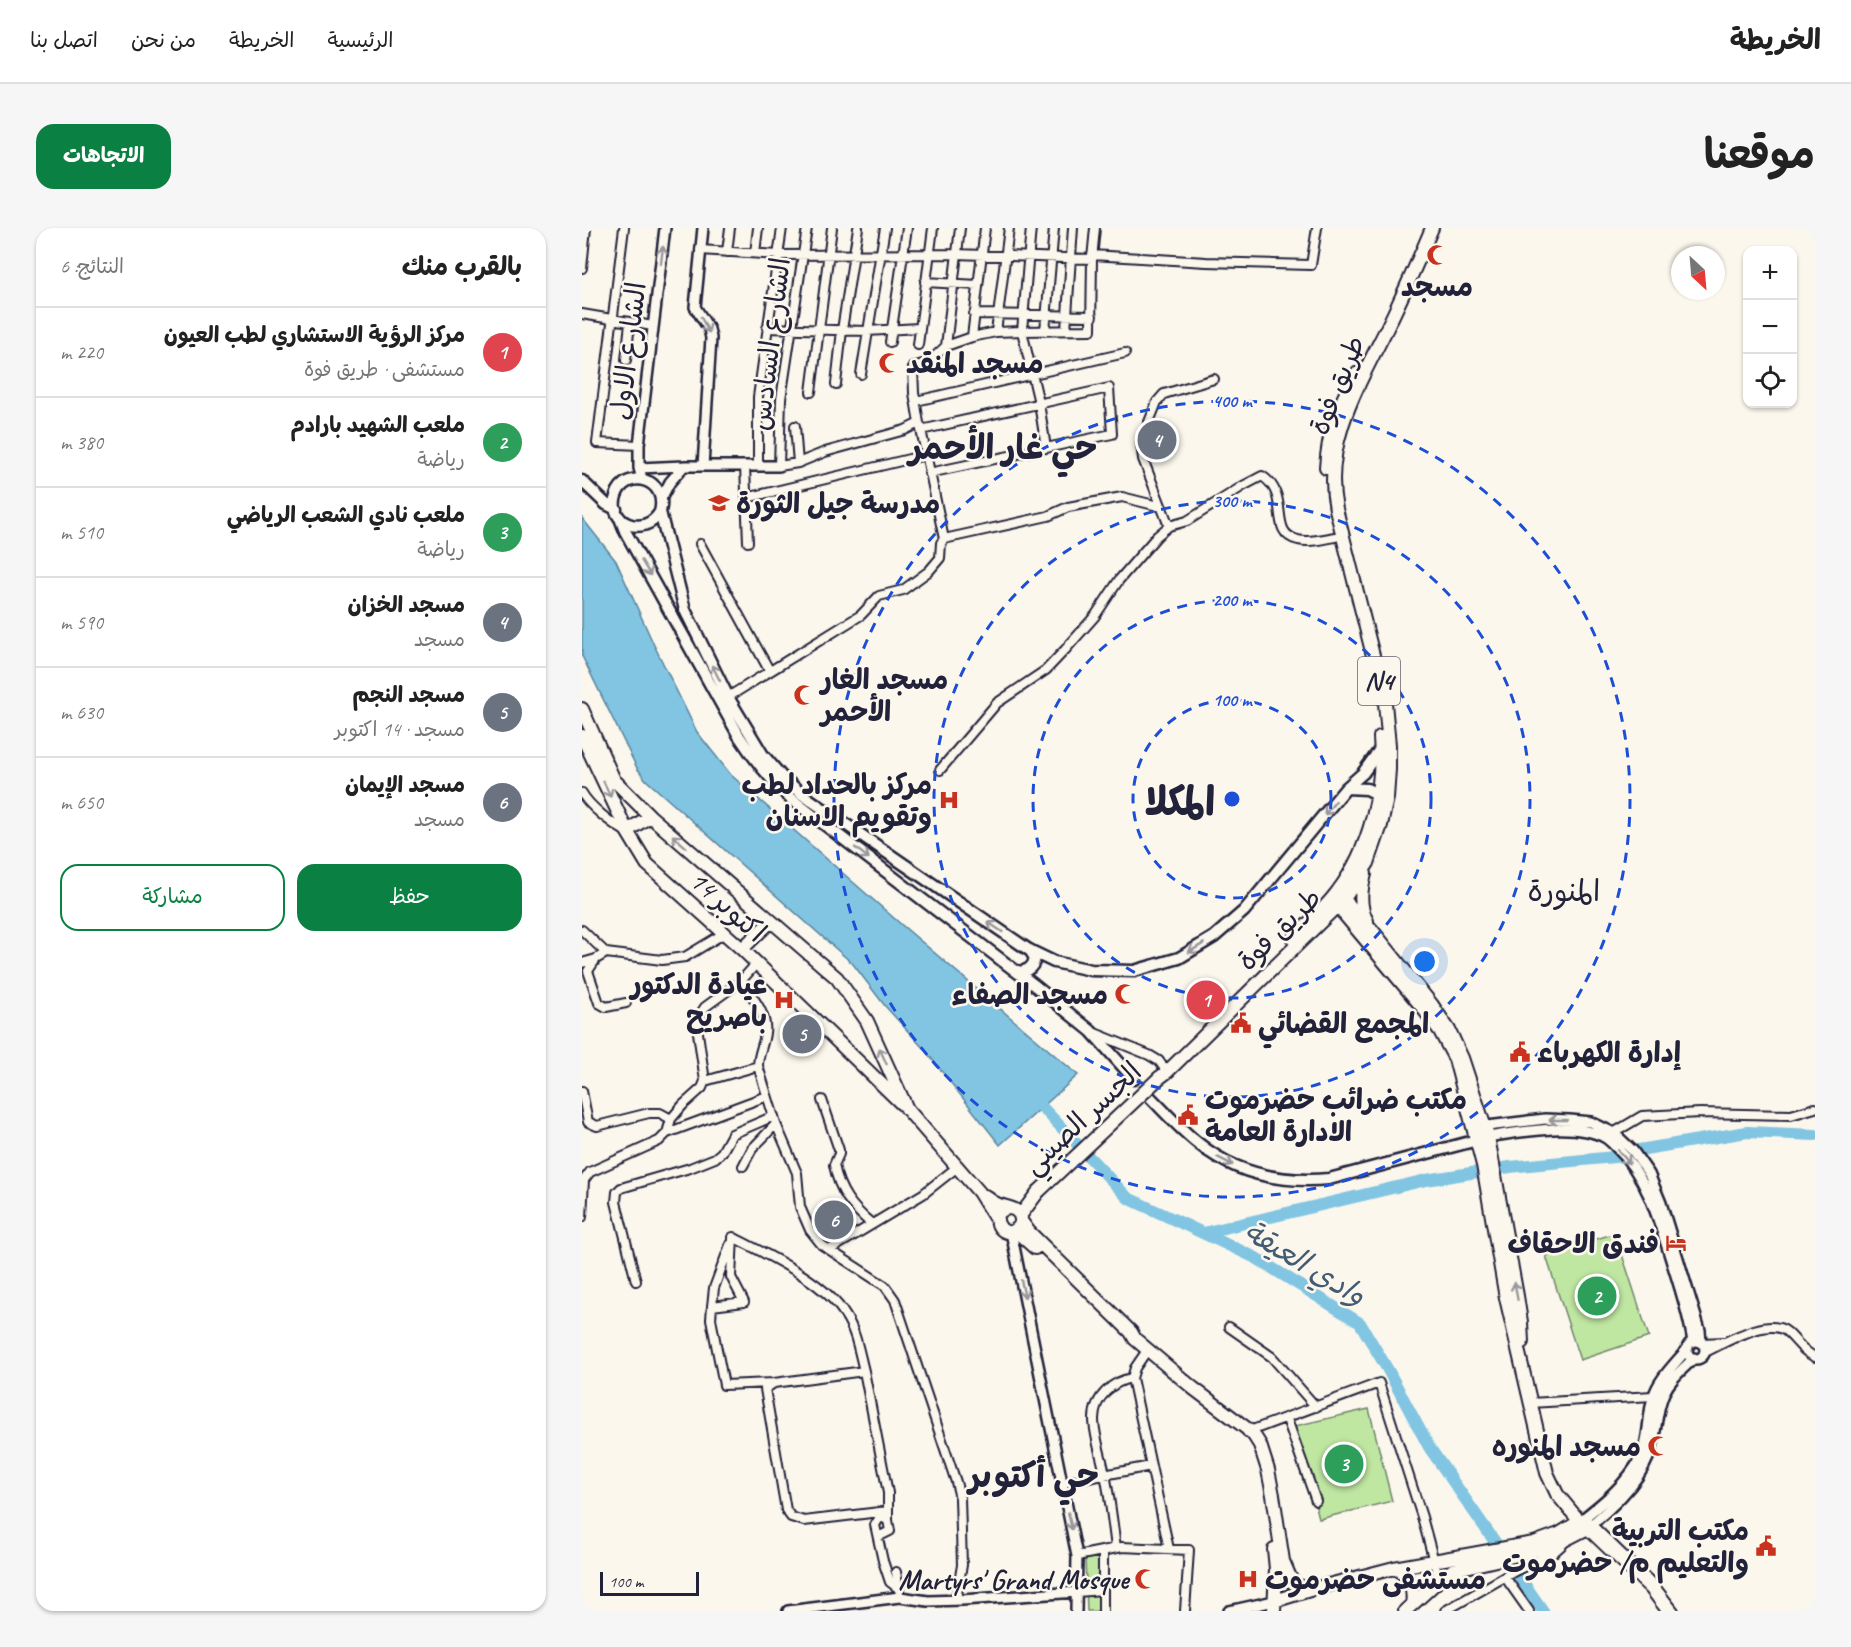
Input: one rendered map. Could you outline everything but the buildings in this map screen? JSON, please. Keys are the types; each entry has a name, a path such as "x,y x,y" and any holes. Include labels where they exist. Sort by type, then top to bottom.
{"highway":[{"name":"طريق فوة","path":"1164,1073 1315,929 1368,863 1381,825 1381,748 1378,706 1326,494 1327,446 1424,228"},
{"name":"طريق فوة","path":"1164,1073 1338,899 1366,840 1382,796 1389,745 1385,703 1333,495 1332,477 1344,406 1388,327 1432,228"},
{"path":"582,709 614,780 650,816 837,978 867,1021 907,1109 956,1168 979,1192 1015,1219 1128,1336 1136,1339 1246,1430 1260,1445 1274,1495 1283,1561 1292,1582 1313,1589"},
{"name":"14 اكتوبر","path":"582,736 627,831 646,864 742,949 907,1109"},
{"path":"627,831 650,816"},
{"path":"1366,931 1362,885 1368,863"},
{"path":"1338,899 1366,931 1440,1031 1455,1059 1488,1164 1506,1298 1551,1484 1557,1494 1586,1523"},
{"path":"1315,929 1333,921 1366,931"},
{"path":"742,949 770,922"},
{"name":"الجسر الصيني","path":"997,1221 999,1213 1005,1208 1015,1219 1036,1194 1164,1073"},
{"path":"979,1192 1003,1231 1015,1219"},
{"path":"1246,1430 1258,1460 1274,1538 1276,1569 1274,1606 1313,1589 1394,1568 1434,1560 1469,1560 1566,1540 1586,1523"},
{"path":"1535,1547 1586,1523"},
{"path":"1408,1607 1438,1580 1469,1560"},
{"path":"1394,1568 1408,1580 1413,1593 1408,1607"}],"main road":[{"path":"1134,1079 1091,1031 790,798 773,781 739,736 625,531 615,501 620,488 640,474 654,484 662,497 660,512 685,610 728,697 763,755 782,776 803,795 1029,950 1054,963 1091,970 1134,971 1179,958 1214,937 1244,911 1346,788 1363,773 1381,748"},
{"path":"582,481 629,524 641,526 653,522 660,512"},
{"path":"1346,788 1367,789 1382,796"},
{"path":"1014,970 1023,972 1031,967 1035,958 1029,950"},
{"path":"1034,985 1032,976 1037,967 1054,963"},
{"path":"1149,1096 1183,1131 1200,1146 1219,1158 1239,1168 1283,1179 1306,1181 1329,1179 1480,1133"}],"street":[{"path":"582,268 586,228"},
{"path":"624,228 597,443 639,445"},
{"name":"الشارع الاول","path":"640,474 639,445 665,228"},
{"path":"703,228 695,308 709,329 711,338 703,466"},
{"path":"727,252 730,228"},
{"path":"755,253 758,228"},
{"path":"758,466 758,397 782,228"},
{"name":"الشارع السادس","path":"779,466 781,399 807,228"},
{"path":"811,392 832,228"},
{"path":"836,384 858,228"},
{"path":"861,374 885,228"},
{"path":"890,342 907,228"},
{"path":"918,345 933,228"},
{"path":"946,346 960,228"},
{"path":"972,337 985,228"},
{"path":"996,332 1009,228"},
{"path":"1031,228 1022,331 1039,403 1046,448"},
{"path":"1046,331 1054,228"},
{"path":"1066,330 1073,228"},
{"path":"728,697 861,615 879,596 903,590 929,571 940,558 944,538 920,427 914,367 929,362 946,346 972,337 996,332 1091,330 1092,257 1095,228"},
{"path":"700,250 779,255 957,254 1311,265 1317,228"},
{"path":"925,282 978,285"},
{"path":"582,314 653,326"},
{"path":"974,314 1092,316"},
{"path":"626,360 630,323"},
{"path":"767,328 867,331 919,328"},
{"path":"916,401 1125,353"},
{"path":"1169,526 1143,459 1141,442 1157,402 1164,394 1214,379"},
{"path":"640,474 684,466 779,466 798,463 825,452 905,430 1109,388 1112,434 929,473"},
{"path":"795,426 798,463"},
{"path":"746,498 926,455"},
{"path":"662,497 670,482 684,466"},
{"path":"745,466 748,542"},
{"path":"940,770 997,703 1046,670 1065,650 1095,616 1119,580 1157,536 1169,526 1187,521 1262,476 1272,482 1279,500 1280,525 1289,536 1298,540 1311,541 1335,537"},
{"path":"944,538 1048,516 1068,507 1122,497 1162,507"},
{"path":"700,544 769,670"},
{"path":"582,793 592,806 617,827 627,831"},
{"path":"582,930 606,953 662,960 688,955 723,934"},
{"path":"582,963 606,953"},
{"path":"596,959 588,971 599,1003 606,1007 626,1003"},
{"path":"667,1133 671,1119 702,1088 705,1081 697,1026 699,1016 705,1007 741,981 756,964"},
{"path":"741,981 763,1016 765,1033 758,1059 759,1066 775,1120 797,1173 800,1207 810,1230 822,1245 885,1286 895,1300 938,1425 960,1498 962,1565 956,1600"},
{"path":"1091,1031 1149,1054 1159,1061 1164,1073"},
{"path":"705,1081 759,1066"},
{"path":"582,1091 588,1122 591,1125 597,1126 649,1113 660,1113 671,1119"},
{"path":"582,1217 584,1180 590,1172 659,1141 667,1133 767,1096"},
{"path":"822,1100 839,1150 834,1165 841,1189 858,1213 872,1224"},
{"path":"1610,1135 1642,1116 1700,1113 1791,1115 1815,1108"},
{"path":"1480,1133 1545,1119 1591,1122 1610,1135 1641,1178 1676,1263 1687,1313 1701,1358 1694,1358 1670,1382 1665,1391 1651,1451 1644,1465 1621,1496 1586,1523"},
{"path":"743,1166 752,1149 775,1120"},
{"path":"636,1281 615,1202 617,1192 621,1188 690,1168 715,1158 722,1152 732,1134 775,1120"},
{"path":"831,1249 923,1194 956,1168"},
{"path":"1015,1219 1077,1556 1076,1611"},
{"path":"712,1306 744,1302 731,1277 733,1237"},
{"path":"733,1237 714,1288 711,1319 724,1385 774,1383 864,1371"},
{"path":"733,1237 812,1282 840,1306 853,1330 864,1371 888,1493 890,1531 878,1537"},
{"path":"1586,1523 1635,1468 1645,1447 1653,1396 1666,1376 1698,1346 1724,1342 1765,1327 1776,1326 1786,1331 1807,1353 1815,1357"},
{"path":"1229,1327 1272,1357 1316,1407"},
{"path":"1148,1349 1135,1368 1132,1378 1169,1549"},
{"path":"1116,1548 1106,1475 1094,1419 1102,1396 1113,1384 1132,1378"},
{"path":"774,1383 765,1389 786,1510 791,1517 804,1521 888,1515"},
{"path":"1246,1430 1287,1419 1379,1383 1422,1517 1438,1580"},
{"path":"1530,1403 1653,1396"},
{"path":"1287,1419 1316,1501"},
{"path":"1062,1483 1150,1466"},
{"path":"888,1515 880,1517 875,1525 882,1561 890,1582 899,1593"},
{"path":"1586,1523 1630,1566 1659,1590 1674,1611"},
{"path":"1445,1611 1504,1577 1553,1554 1566,1540"},
{"path":"1077,1556 1116,1548 1189,1550 1185,1611"},
{"path":"1103,1551 1103,1611"},
{"path":"1630,1566 1666,1611"},
{"path":"896,1572 899,1593"},
{"path":"1504,1577 1528,1611"},
{"path":"788,1611 899,1593 928,1600 956,1600 1103,1590"},
{"path":"928,1600 930,1611"},
{"path":"1230,1611 1274,1606"}],"green space":[{"path":"1615,1233 1649,1337 1580,1360 1546,1256"},
{"path":"1369,1409 1392,1501 1319,1519 1295,1426"},
{"path":"1107,1551 1107,1611 1087,1611 1085,1557"}],"water":[{"path":"582,518 616,561 697,732 731,775 1078,1075 1000,1145 853,964 646,780 637,768 582,656"}],"waterway":[{"name":"وادي العيقة","path":"1042,1107 1128,1198 1256,1258 1360,1323 1429,1447 1543,1611"},
{"path":"1203,1233 1426,1180 1510,1167 1625,1156 1633,1151 1747,1132 1815,1135"}],"place":[{"name":"مسجد","path":"1437,255"},
{"name":"مسجد المنقد","path":"889,363"},
{"name":"مسجد الخزان","path":"1157,440"},
{"name":"مدرسة جيل الثورة","path":"719,503"},
{"name":"مسجد الغار الأحمر","path":"804,695"},
{"name":"مركز بالحداد لطب وتقويم الاسنان","path":"949,800"},
{"name":"مسجد الصفاء","path":"1125,994"},
{"name":"عيادة الدكتور باصريح","path":"784,1000"},
{"name":"مركز الرؤية الاستشاري لطب العيون","path":"1206,1000"},
{"name":"المجمع القضائي","path":"1241,1023"},
{"name":"مسجد النجم","path":"802,1034"},
{"name":"إدارة الكهرباء","path":"1520,1052"},
{"name":"مكتب ضرائب حضرموت الادارة العامة","path":"1188,1115"},
{"name":"مسجد الإيمان","path":"834,1220"},
{"name":"فندق الاحقاف","path":"1676,1243"},
{"name":"ملعب الشهيد بارادم","path":"1597,1296"},
{"name":"مسجد المنوره","path":"1658,1446"},
{"name":"ملعب نادي الشعب الرياضي","path":"1344,1464"},
{"name":"مكتب التربية والتعليم م/ حضرموت","path":"1766,1546"},
{"name":"Martyrs' Grand Mosque","path":"1145,1579"},
{"name":"مستشفى حضرموت","path":"1248,1579"}],"district":[{"name":"حي غار الأحمر","path":"1003,447"},
{"name":"المكلا","path":"1180,802"},
{"name":"المنورة","path":"1564,891"},
{"name":"حي أكتوبر","path":"1034,1475"}]}
